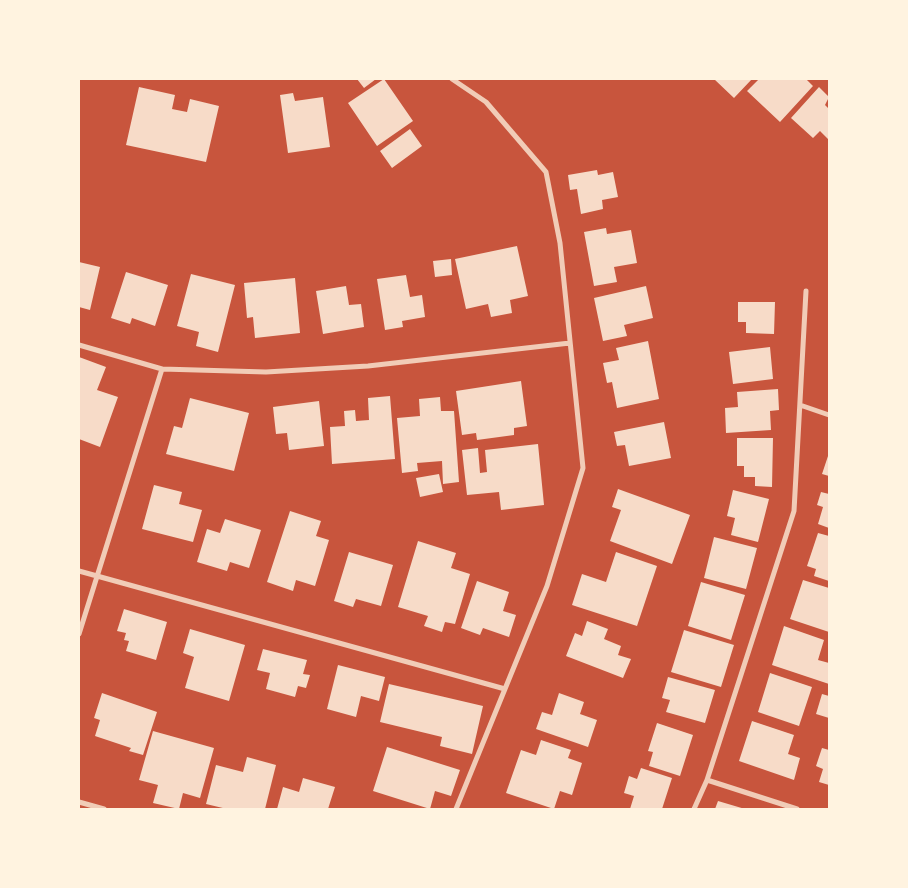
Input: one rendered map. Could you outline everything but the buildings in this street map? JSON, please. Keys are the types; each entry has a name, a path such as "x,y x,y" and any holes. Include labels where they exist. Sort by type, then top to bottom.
{"street":[{"path":"452,79 486,102 546,172 560,243 583,468 547,586 456,809"},
{"path":"694,809 707,780 794,511 806,292"},
{"path":"79,345 162,369 266,372 368,366 570,343"},
{"path":"79,634 162,369"},
{"path":"800,406 829,415"},
{"path":"79,571 505,689"},
{"path":"707,780 797,809"},
{"path":"79,802 104,809"}]}
